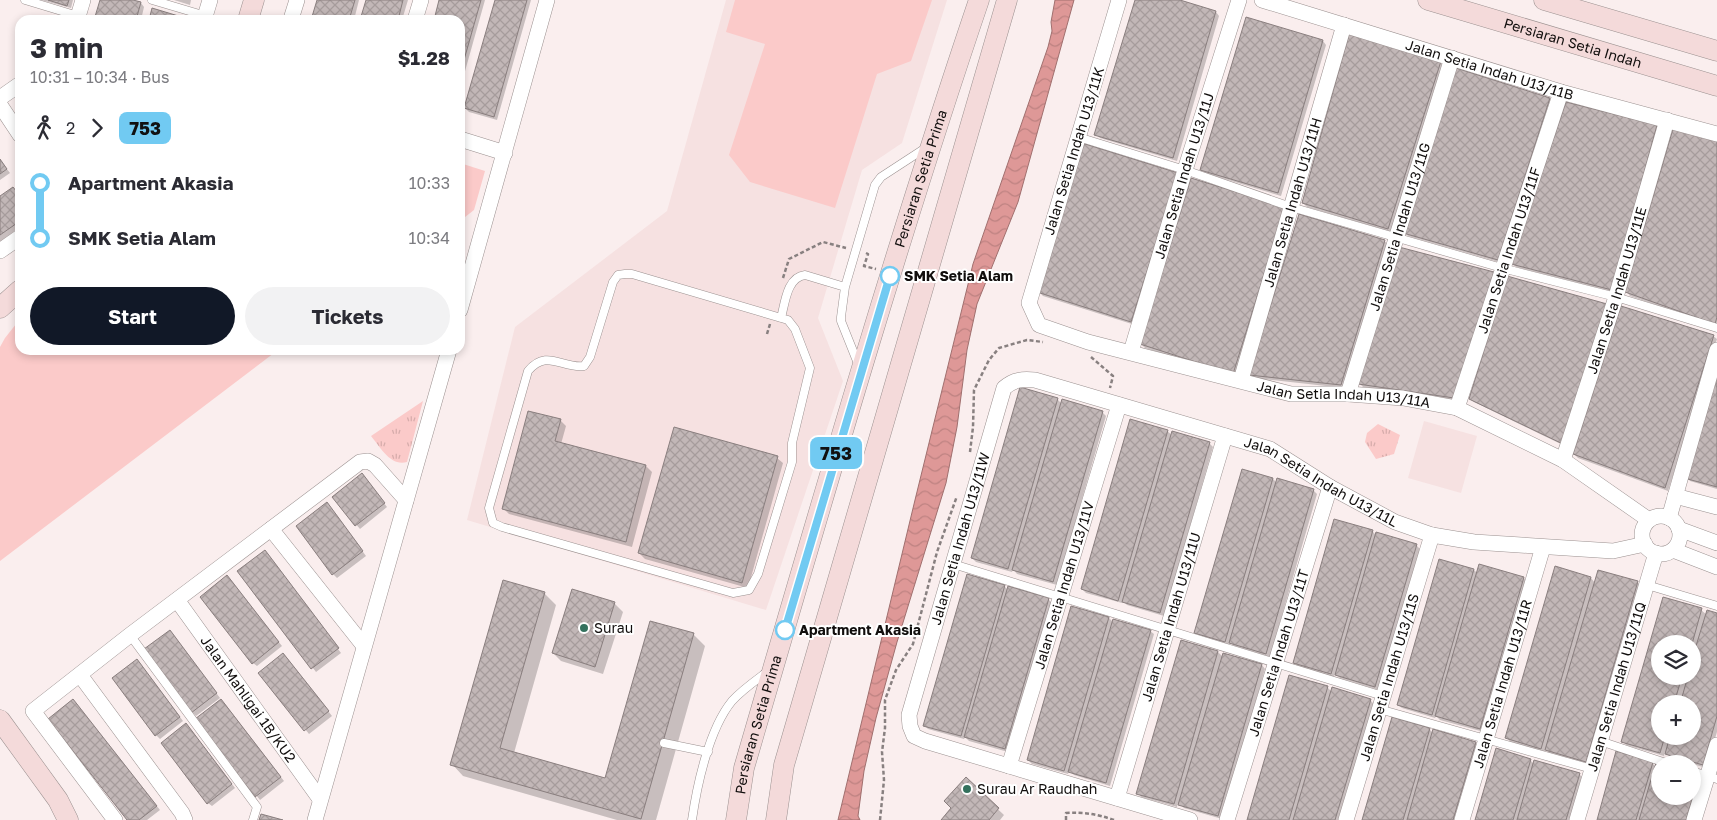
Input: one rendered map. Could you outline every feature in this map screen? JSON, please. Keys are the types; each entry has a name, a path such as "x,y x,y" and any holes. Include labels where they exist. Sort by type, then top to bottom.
{"street":[{"path":"79,15 83,0"},
{"path":"206,15 210,0"},
{"path":"250,15 254,0"},
{"path":"292,15 297,0"},
{"path":"416,15 421,0"},
{"path":"465,293 547,0"},
{"name":"Persiaran Setia Prima","path":"736,820 744,768 861,370 930,145 979,0"},
{"path":"776,820 784,765 1007,0"},
{"name":"Jalan Setia Indah U13/11K","path":"1029,303 1119,0"},
{"name":"Jalan Setia Indah U13/11J","path":"1131,352 1239,0"},
{"name":"Jalan Setia Indah U13/11B","path":"1262,0 1561,92 1717,134"},
{"name":"Persiaran Setia Indah","path":"1428,0 1717,86"},
{"path":"1544,0 1717,51"},
{"name":"Jalan Setia Indah U13/11H","path":"1241,380 1344,25"},
{"name":"Jalan Setia Indah U13/11G","path":"1348,394 1452,58"},
{"path":"0,98 15,88"},
{"name":"Jalan Setia Indah U13/11F","path":"1457,408 1561,92"},
{"path":"0,105 15,128"},
{"name":"Jalan Setia Indah U13/11E","path":"1563,460 1616,297 1667,120"},
{"path":"465,141 505,153"},
{"path":"0,252 15,241"},
{"path":"0,308 15,294"},
{"name":"Jalan Setia Indah U13/11A","path":"1029,303 1039,325 1088,342 1291,394 1348,394 1403,398 1457,408 1563,460 1649,520"},
{"path":"1717,350 1676,496 1674,523 1679,540 1672,550 1664,553 1650,549 1642,534 1649,520 1658,516 1674,523 1717,543"},
{"path":"315,820 447,355"},
{"name":"Jalan Setia Indah U13/11L","path":"1004,388 1010,382 1022,379 1035,380 1270,449 1330,487 1395,522 1432,535 1474,542 1543,547 1613,550 1650,549"},
{"name":"Jalan Setia Indah U13/11W","path":"1004,388 909,715 910,726 914,736 1008,766"},
{"name":"Jalan Setia Indah U13/11V","path":"1008,766 1118,405"},
{"name":"Jalan Setia Indah U13/11U","path":"1117,798 1225,436"},
{"path":"115,820 33,711 130,635 360,462 368,462 375,465 406,500"},
{"name":"Jalan Setia Indah U13/11T","path":"1226,820 1330,487"},
{"path":"1676,496 1717,506"},
{"path":"271,529 364,646"},
{"name":"Jalan Setia Indah U13/11S","path":"1346,820 1432,535"},
{"name":"Jalan Setia Indah U13/11R","path":"1462,820 1543,547"},
{"name":"Jalan Setia Indah U13/11Q","path":"1577,820 1647,585 1650,549"},
{"path":"1672,550 1717,567"},
{"name":"Jalan Mahligai 1B/KU2","path":"177,600 320,799"},
{"path":"80,675 182,813 185,820"},
{"path":"0,720 58,800 68,820"},
{"path":"1694,820 1712,778 1717,745"},
{"path":"1008,766 1190,820"}],"lane":[{"path":"26,0 69,15"},
{"path":"152,0 196,15"},
{"path":"1078,137 1186,170 1291,207 1502,268 1616,297 1717,328"},
{"path":"861,370 841,321 844,287 875,185 881,177 930,145"},
{"path":"632,274 780,318 788,320 795,329 810,368 792,443 792,462 758,574 749,590 733,593 493,523 489,508 528,371 539,361 546,359 576,367 584,366 590,358 613,282 618,275 632,274"},
{"path":"780,318 792,281 798,276 805,275 844,287"},
{"path":"952,564 1276,662 1381,703 1486,738 1592,770"},
{"path":"1647,585 1717,606"},
{"path":"130,635 257,807 253,820"},
{"path":"692,820 696,788 717,724 732,702 774,667"},
{"path":"1600,741 1651,758"},
{"path":"664,743 708,752"}],"path":[{"path":"970,455 974,390 982,372 999,348 1027,340"},
{"path":"1088,354 1113,376"},
{"path":"880,820 884,780 882,752 885,728 885,700 896,670 913,644 937,552 949,518"},
{"path":"1066,820 1066,812 1083,812 1114,820"}],"shaded area":[{"path":"726,0 947,0 902,143 862,170 818,318 843,381 766,610 467,520 515,327 667,211"},
{"path":"1424,421 1477,436 1461,493 1408,478"}],"green space":[{"path":"735,0 932,0 911,61 877,74 835,208 750,182 729,155 765,44 726,32"},
{"path":"465,165 485,171 474,210 465,217"},
{"path":"15,325 15,355 271,355 0,561 0,347"},
{"path":"423,401 407,462 396,462 386,455 371,436"},
{"path":"1378,424 1400,435 1394,454 1376,459 1365,442 1367,433"}],"water":[{"path":"1055,0 1074,0 1018,202 977,304 967,350 957,427 946,483 897,642 876,718 864,771 858,816 860,820 838,820 973,264 1048,47 1052,31 1051,22"}],"building":[{"path":"48,0 69,0 67,6"},
{"path":"100,0 133,0 141,2 137,15 96,15"},
{"path":"317,0 355,0 350,15 312,15"},
{"path":"366,0 403,0 399,15 362,15"},
{"path":"439,0 481,0 465,56 465,15 435,15"},
{"path":"495,0 527,0 494,117 465,108"},
{"path":"1135,0 1180,0 1216,11 1173,158 1094,135"},
{"path":"152,8 175,15 150,15"},
{"path":"1246,17 1323,40 1278,193 1200,170"},
{"path":"1349,34 1441,61 1388,229 1302,203"},
{"path":"1456,68 1550,98 1498,260 1403,233"},
{"path":"1566,102 1657,125 1612,290 1511,264"},
{"path":"1673,129 1717,141 1717,317 1715,324 1625,292"},
{"path":"1082,143 1178,173 1131,322 1037,292"},
{"path":"0,159 7,169 0,174"},
{"path":"1191,178 1285,207 1233,374 1140,344"},
{"path":"13,187 15,190 15,224 0,235 0,196"},
{"path":"1299,214 1385,240 1341,385 1249,375"},
{"path":"1399,247 1494,272 1454,398 1358,384"},
{"path":"1507,276 1607,304 1565,445 1469,399"},
{"path":"1621,306 1714,335 1665,488 1573,454"},
{"path":"1717,374 1717,487 1684,478"},
{"path":"1020,387 1058,398 1008,569 971,558"},
{"path":"1062,399 1103,411 1053,582 1012,570"},
{"path":"528,411 561,419 555,441 646,465 626,542 502,509"},
{"path":"1130,419 1168,430 1118,601 1081,589"},
{"path":"674,427 778,456 742,583 638,553"},
{"path":"1172,431 1210,442 1160,613 1122,602"},
{"path":"1242,469 1273,478 1225,642 1194,633"},
{"path":"362,473 385,503 355,526 332,497"},
{"path":"1277,478 1314,489 1266,654 1229,643"},
{"path":"327,502 363,551 332,575 296,526"},
{"path":"1334,519 1373,530 1331,674 1293,663"},
{"path":"1376,532 1417,544 1375,687 1335,675"},
{"path":"265,550 339,648 311,669 237,571"},
{"path":"1439,559 1474,569 1432,715 1397,705"},
{"path":"1479,564 1524,577 1480,729 1435,716"},
{"path":"1555,566 1591,577 1541,749 1505,738"},
{"path":"1598,570 1638,581 1586,762 1545,750"},
{"path":"967,574 1005,585 961,736 923,726"},
{"path":"227,575 279,642 252,664 200,597"},
{"path":"503,580 545,592 500,748 605,778 650,621 694,633 641,819 450,765"},
{"path":"1008,586 1049,598 1005,749 964,737"},
{"name":"Surau","path":"572,589 615,602 595,667 552,653"},
{"path":"1663,597 1702,608 1694,635 1652,635"},
{"path":"1071,606 1109,617 1064,771 1027,760"},
{"path":"1707,610 1717,613 1717,716 1703,765 1701,764 1701,755 1665,754 1668,745 1701,745 1701,695 1683,695 1685,685 1701,685 1701,635 1699,635"},
{"path":"1113,619 1151,630 1106,783 1068,772"},
{"path":"170,630 217,693 191,713 144,649"},
{"path":"1651,638 1651,685 1679,685 1677,695 1651,695 1651,745 1662,745 1660,753 1621,742"},
{"path":"1181,640 1218,651 1174,804 1136,794"},
{"path":"283,653 329,711 304,731 258,673"},
{"path":"1223,653 1262,664 1218,816 1178,805"},
{"path":"137,659 180,717 155,736 112,678"},
{"path":"1289,675 1328,686 1289,820 1247,820"},
{"path":"1332,687 1371,699 1335,820 1293,820"},
{"path":"73,699 157,806 139,820 127,820 48,719"},
{"path":"221,699 281,777 255,797 195,719"},
{"path":"1392,717 1430,728 1403,820 1362,820"},
{"path":"186,723 232,784 207,804 161,743"},
{"path":"1433,729 1476,742 1453,820 1407,820"},
{"path":"1496,748 1531,759 1513,820 1475,820"},
{"path":"1616,751 1651,761 1651,769 1636,820 1597,820"},
{"path":"1534,760 1580,773 1566,820 1517,820"},
{"name":"Surau Ar Raudhah","path":"966,777 999,808 989,820 941,820 951,808 944,801"},
{"path":"1651,780 1651,805 1690,805 1686,820 1639,820"},
{"path":"261,814 283,820 259,820"}],"bus line":[{"name":"753","path":"785,630 890,276"}],"place":[{"name":"SMK Setia Alam","path":"890,276"},
{"name":"Surau","path":"584,628"},
{"name":"Apartment Akasia","path":"785,630"},
{"name":"Surau Ar Raudhah","path":"967,789"}]}
